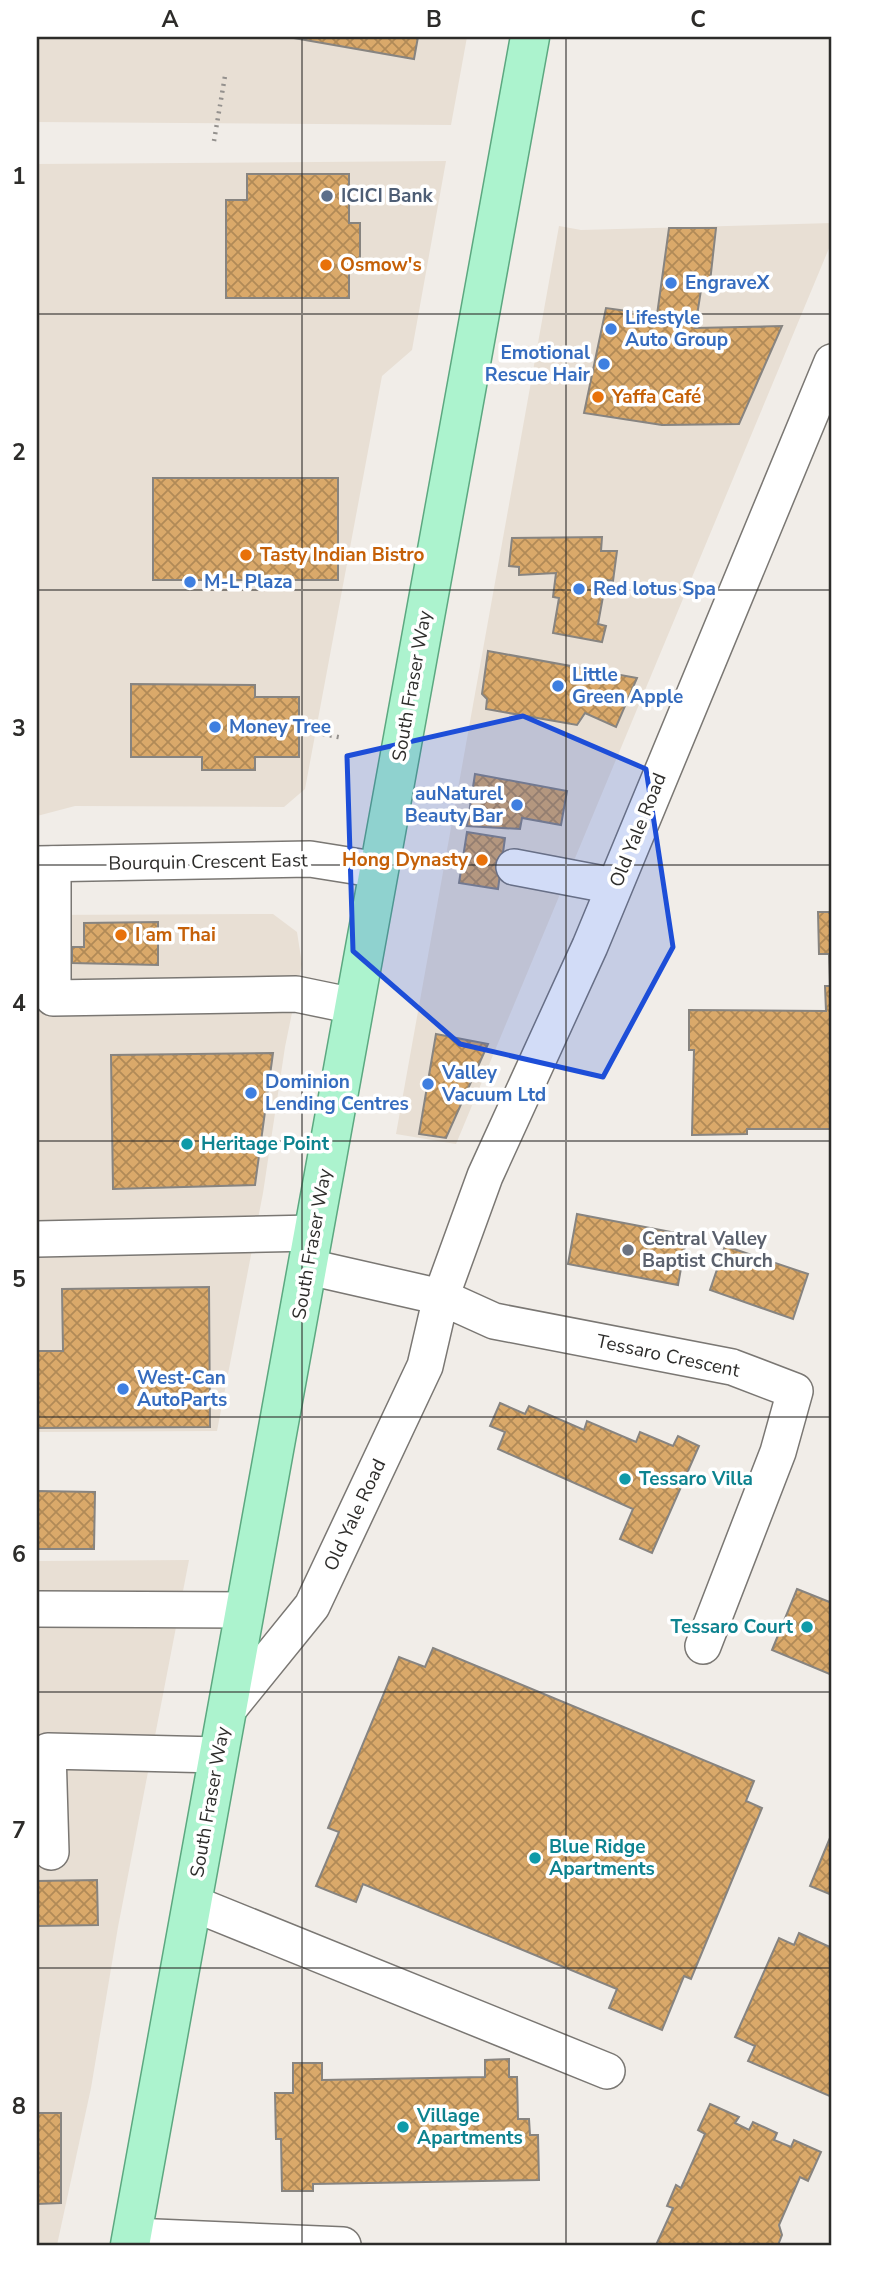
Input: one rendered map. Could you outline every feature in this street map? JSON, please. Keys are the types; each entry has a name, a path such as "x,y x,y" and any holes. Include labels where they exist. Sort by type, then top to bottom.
{"main road":[{"name":"South Fraser Way","path":"131,2241 530,37"}],"street":[{"name":"Old Yale Road","path":"227,1711 312,1606 425,1366 441,1297 485,1176 590,946 832,362"},
{"name":"Bourquin Crescent East","path":"45,864 310,859 379,870"},
{"path":"45,864 53,998 296,994 354,1006"},
{"path":"514,867 614,886"},
{"path":"37,1238 311,1250 441,1297"},
{"name":"Tessaro Crescent","path":"441,1297 494,1321 732,1367 795,1391 778,1452 703,1646"},
{"path":"37,1609 246,1610"},
{"path":"51,1852 48,1751 219,1755"},
{"path":"192,1903 607,2071"},
{"path":"131,2241 344,2245"}],"path":[{"path":"214,141 225,76"},
{"path":"323,734 343,738"}],"highlighted area":[{"path":"523,716 646,769 673,947 603,1077 460,1044 353,951 347,756"}],"shaded area":[{"path":"37,37 467,37 451,125 37,122"},
{"name":"M-L Plaza","path":"446,161 412,350 382,376 305,789 284,807 75,806 37,816 37,164"},
{"path":"832,223 832,241 456,1144 396,1134 559,226 581,230"},
{"path":"273,914 297,932 302,964 285,1047 263,1193 217,1431 37,1432 37,915"},
{"path":"189,1560 118,1927 91,2088 57,2245 37,2245 37,1561"}],"building":[{"path":"288,37 418,37 414,59"},
{"path":"247,174 349,174 349,223 360,223 360,272 349,272 349,298 226,298 226,200 247,200"},
{"path":"669,228 716,228 709,291 701,290 695,328 782,326 739,424 662,425 584,413 606,308 657,315"},
{"name":"Tasty Indian Bistro","path":"153,478 338,478 338,580 153,580"},
{"name":"Red lotus Spa","path":"602,537 601,551 617,551 613,581 606,580 598,624 606,626 602,642 553,633 559,598 553,597 556,573 519,575 519,567 509,566 512,538"},
{"name":"Little Green Apple","path":"488,651 637,678 616,727 585,713 577,725 486,709 487,699 482,694"},
{"name":"Money Tree","path":"131,684 255,685 255,697 299,697 299,757 255,757 255,770 202,770 202,757 131,757"},
{"name":"auNaturel Beauty Bar","path":"475,774 567,791 561,825 522,818 520,829 467,826"},
{"name":"Hong Dynasty","path":"467,832 505,838 498,889 459,883"},
{"path":"818,912 832,912 832,1129 747,1129 747,1134 692,1135 694,1050 689,1050 689,1010 826,1011 825,986 830,986 829,954 819,954"},
{"name":"I am Thai","path":"158,922 158,965 72,963 72,947 84,947 84,923"},
{"path":"436,1034 488,1044 446,1138 419,1134"},
{"name":"Heritage Point","path":"273,1053 255,1185 113,1189 111,1055"},
{"name":"Central Valley Baptist Church","path":"577,1214 687,1235 678,1285 568,1264"},
{"path":"725,1246 808,1274 793,1319 710,1290"},
{"name":"West-Can AutoParts","path":"209,1287 210,1427 37,1428 37,1351 63,1351 62,1289"},
{"name":"Tessaro Villa","path":"500,1403 525,1414 529,1406 584,1430 587,1421 636,1442 640,1432 673,1446 678,1436 699,1446 652,1553 620,1539 633,1509 498,1449 505,1432 490,1426"},
{"path":"37,1491 95,1492 94,1549 37,1549"},
{"name":"Tessaro Court","path":"797,1589 832,1603 832,1675 772,1650"},
{"name":"Blue Ridge Apartments","path":"433,1648 754,1781 746,1801 762,1808 691,1979 684,1976 662,2030 609,2008 617,1989 363,1884 356,1902 316,1886 339,1832 328,1828 399,1657 425,1667"},
{"path":"832,1833 832,1895 810,1886"},
{"path":"97,1880 98,1925 37,1926 37,1881"},
{"path":"799,1933 832,1948 832,2097 748,2061 755,2046 735,2037 779,1938 794,1945"},
{"name":"Village Apartments","path":"509,2059 509,2077 517,2077 518,2119 529,2119 530,2135 538,2135 539,2180 313,2184 313,2191 282,2191 281,2139 276,2139 275,2093 293,2093 293,2063 322,2063 322,2080 485,2077 485,2060"},
{"path":"710,2104 739,2117 735,2123 749,2130 753,2122 777,2133 774,2140 791,2147 794,2140 821,2152 808,2181 800,2177 779,2225 782,2235 778,2245 656,2245 673,2208 667,2206 676,2185 681,2188 705,2134 698,2130"},
{"path":"37,2113 61,2113 61,2203 37,2204"}],"place":[{"name":"ICICI Bank","path":"327,196"},
{"name":"Osmow's","path":"326,265"},
{"name":"EngraveX","path":"671,283"},
{"name":"Lifestyle Auto Group","path":"611,329"},
{"name":"Emotional Rescue Hair","path":"604,364"},
{"name":"Yaffa Café","path":"598,397"},
{"name":"Tasty Indian Bistro","path":"246,555"},
{"name":"M-L Plaza","path":"190,582"},
{"name":"Red lotus Spa","path":"579,589"},
{"name":"Little Green Apple","path":"558,686"},
{"name":"Money Tree","path":"215,727"},
{"name":"auNaturel Beauty Bar","path":"517,805"},
{"name":"Hong Dynasty","path":"482,860"},
{"name":"I am Thai","path":"121,935"},
{"name":"Valley Vacuum Ltd","path":"428,1084"},
{"name":"Dominion Lending Centres","path":"251,1093"},
{"name":"Heritage Point","path":"187,1144"},
{"name":"Central Valley Baptist Church","path":"628,1250"},
{"name":"West-Can AutoParts","path":"123,1389"},
{"name":"Tessaro Villa","path":"625,1479"},
{"name":"Tessaro Court","path":"807,1627"},
{"name":"Blue Ridge Apartments","path":"535,1858"},
{"name":"Village Apartments","path":"403,2127"}]}
